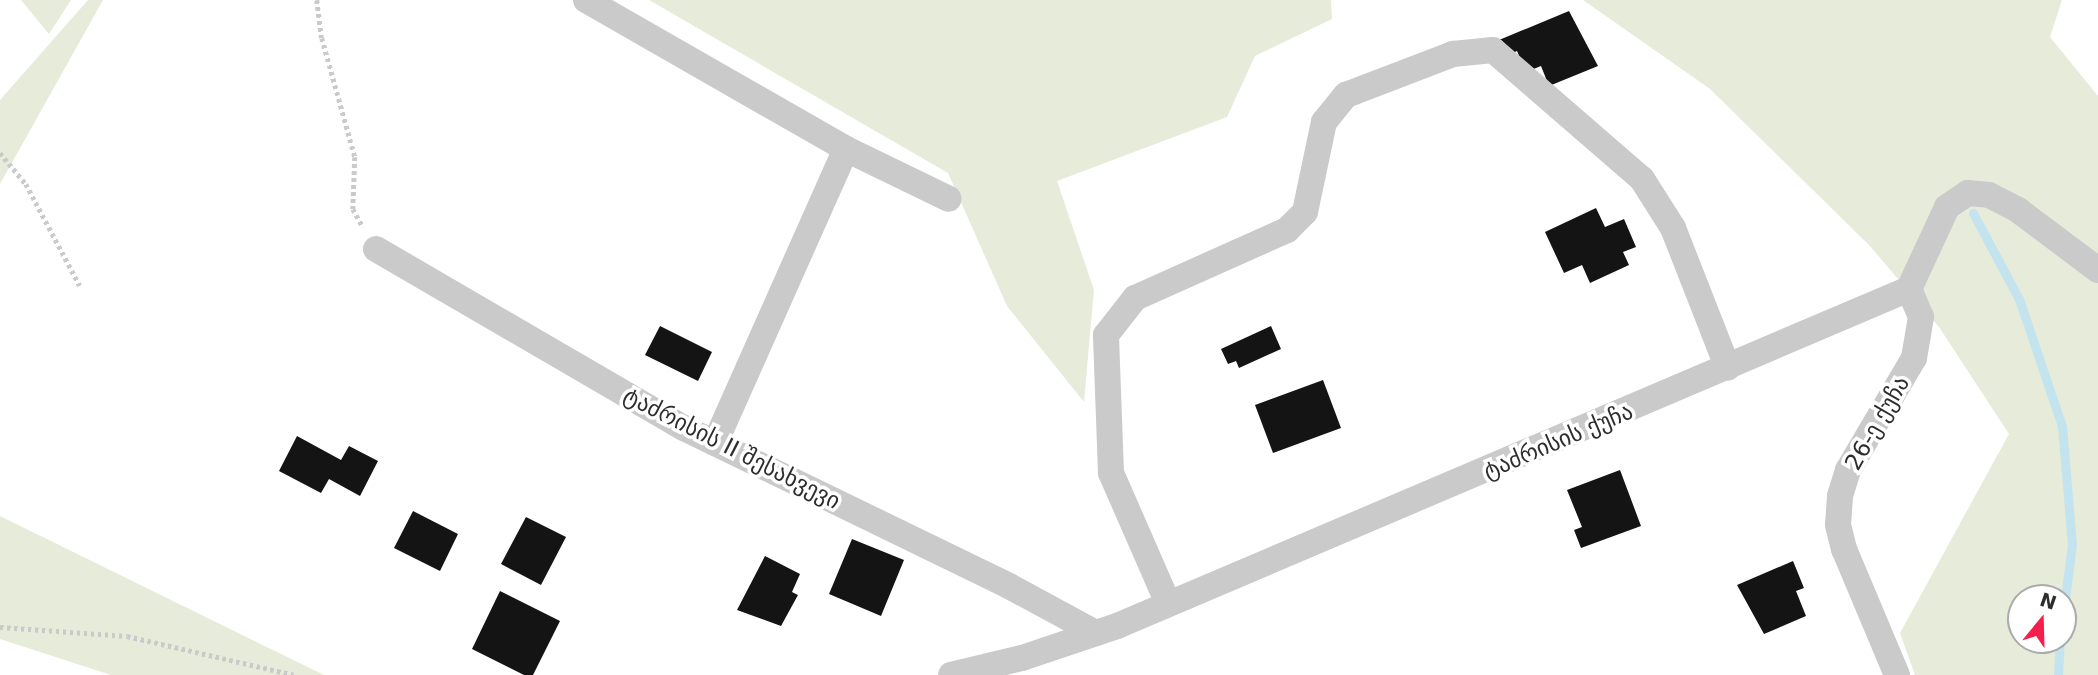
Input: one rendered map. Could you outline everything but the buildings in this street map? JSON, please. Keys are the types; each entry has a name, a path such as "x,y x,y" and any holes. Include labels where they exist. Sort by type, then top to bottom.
{"street":[{"path":"586,0 846,149 949,199"},
{"path":"1167,601 1111,473 1106,335 1135,298 1287,230 1305,212 1324,122 1346,95 1453,54 1493,50 1642,179 1673,229 1728,368"},
{"path":"715,443 846,149"},
{"path":"1909,289 1947,207 1968,193 1989,195 2018,210 2098,270"},
{"name":"ტაძრისის II შესახვევი","path":"376,249 715,443 1009,586 1096,633"},
{"name":"ტაძრისის ქუჩა","path":"951,675 1022,659 1096,633 1167,601 1290,555 1909,289"},
{"name":"26-ე ქუჩა","path":"1897,675 1844,549 1838,525 1839,496 1848,470 1914,358 1922,317 1909,289"}],"path":[{"path":"317,0 322,38 355,157 353,209 376,249"},
{"path":"0,153 26,184 80,286"},
{"path":"0,627 127,636 294,675"}],"green space":[{"path":"21,0 71,0 49,34"},
{"path":"88,0 103,0 0,184 0,100"},
{"path":"649,0 1331,0 1332,19 1255,56 1227,117 1057,181 1094,290 1084,402 1007,306 948,173"},
{"path":"1583,0 2062,0 2050,37 2098,96 2098,675 1915,675 1900,633 2009,434 1939,327 1869,245 1710,89"},
{"path":"0,516 324,675 111,675 0,639"}],"waterway":[{"path":"1973,213 2019,299 2062,426 2072,544 2067,584"},
{"path":"2058,675 2059,654"}]}
